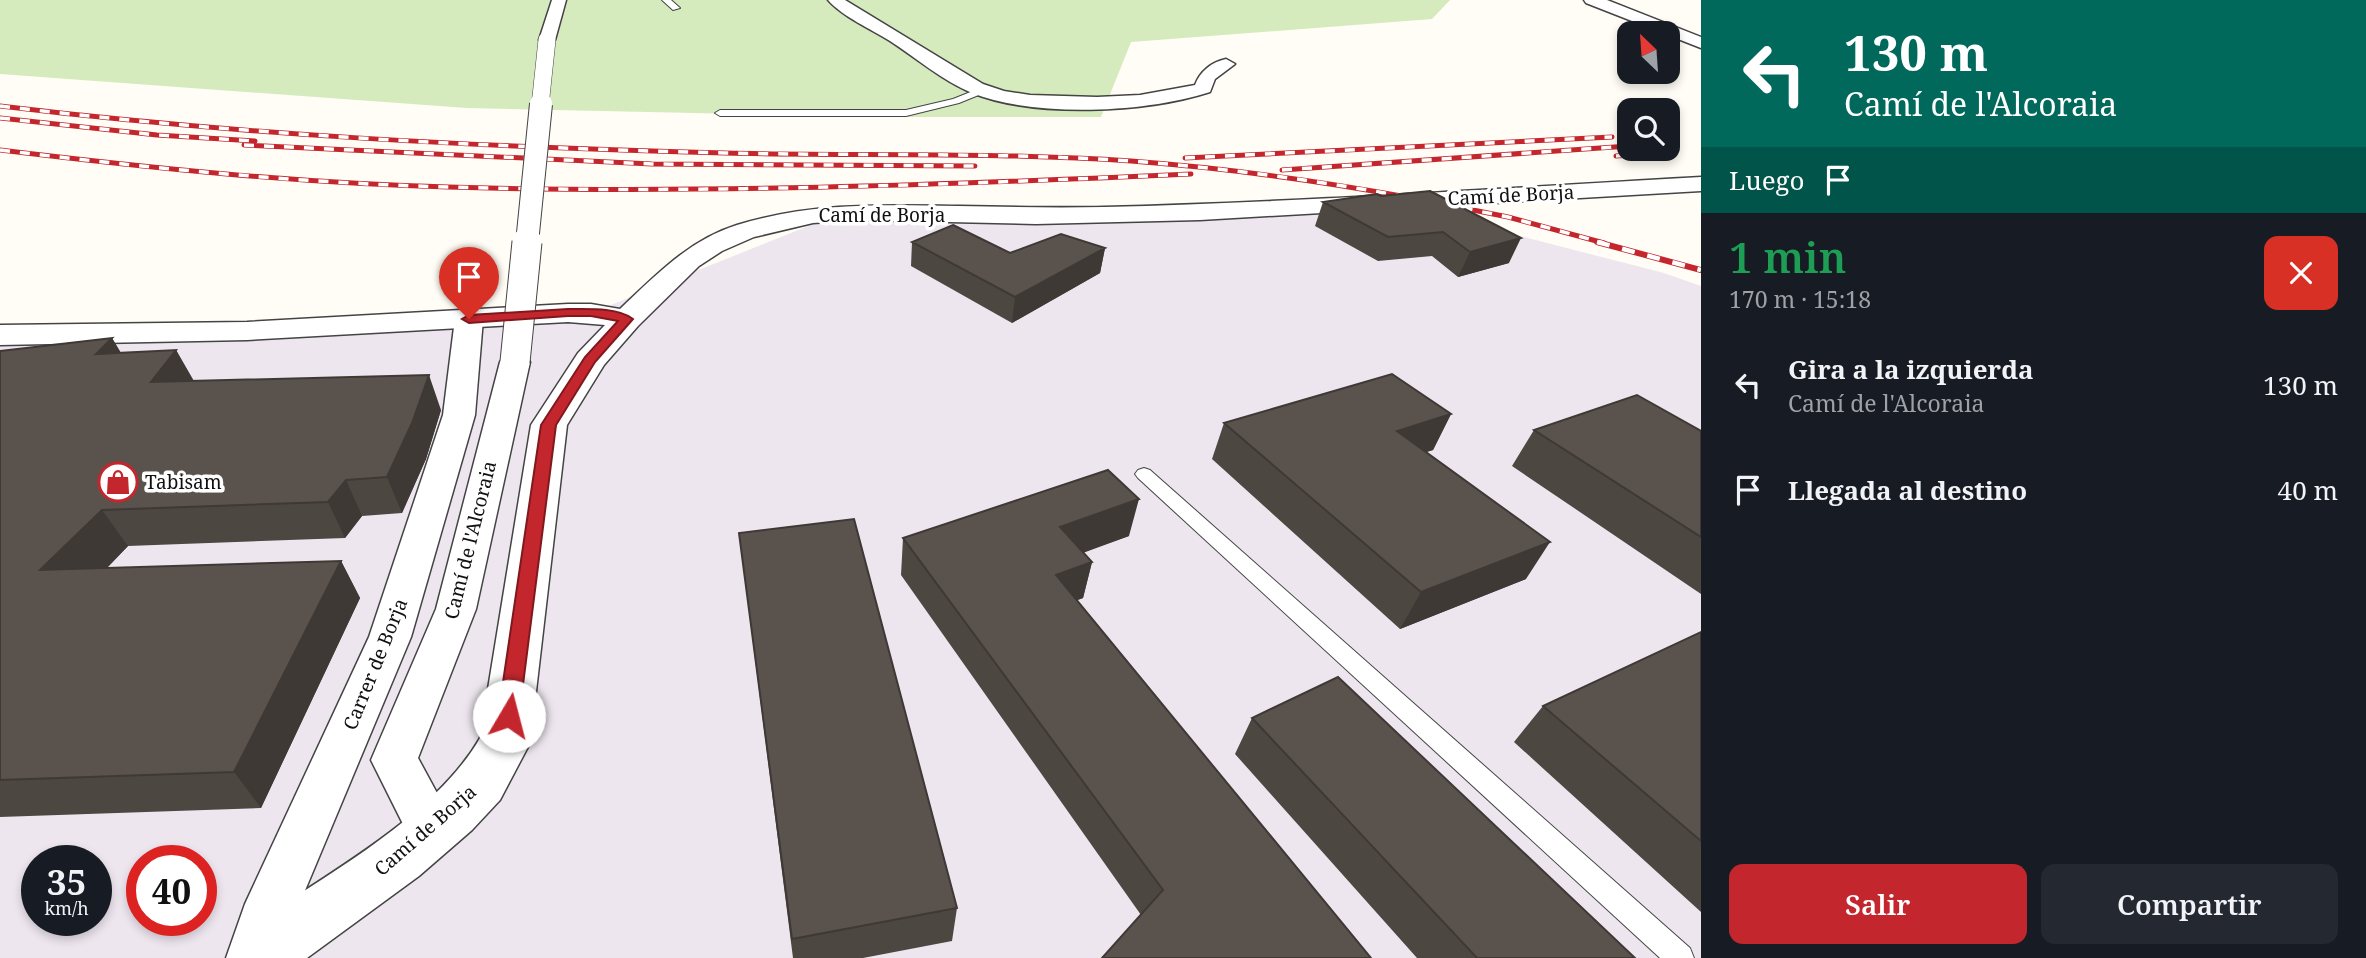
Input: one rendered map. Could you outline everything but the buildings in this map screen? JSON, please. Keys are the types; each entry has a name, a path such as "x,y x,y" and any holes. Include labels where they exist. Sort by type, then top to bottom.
{"street":[{"name":"Camí de l'Alcoraia","path":"432,830 394,760 456,609 515,362 547,40 559,0"},
{"path":"835,0 983,90 1030,101 1140,101 1195,92 1203,88 1207,76 1226,64"},
{"path":"1592,0 1701,43"},
{"name":"Camí de Borja","path":"256,958 361,885 432,830 479,786 505,743 549,425 590,360 627,319 689,260 712,245 745,231 813,215 857,212 1037,216 1200,212 1701,184"},
{"path":"0,335 247,331 568,313 591,313 627,319"},
{"name":"Carrer de Borja","path":"256,958 264,923 390,637 459,415 469,319"}],"lane":[{"path":"666,0 676,8"},
{"path":"720,113 906,113 956,101 983,90"},
{"path":"1144,474 1680,958"}],"shaded area":[{"path":"1411,208 1664,273 1701,286 1701,958 0,958 0,335 591,313 816,223 974,223 1274,215"}],"green space":[{"path":"0,0 1450,0 1432,19 1131,42 1101,117 880,117 467,108 0,74"}],"railway":[{"path":"0,106 181,125 452,143 725,153 978,155 1131,161 1273,176 1413,198"},
{"path":"0,118 157,135 255,141"},
{"path":"1185,158 1612,137"},
{"path":"244,145 652,164 975,166"},
{"path":"1282,170 1617,147"},
{"path":"0,150 168,169 280,178 392,185 541,189 820,187 1191,174"},
{"path":"1443,204 1508,217 1604,243"},
{"path":"1597,242 1701,270"}],"place":[{"name":"Tabisam","path":"118,482"}],"route":[{"path":"469,319 591,313 627,319 590,360 549,425 509,716"}]}
